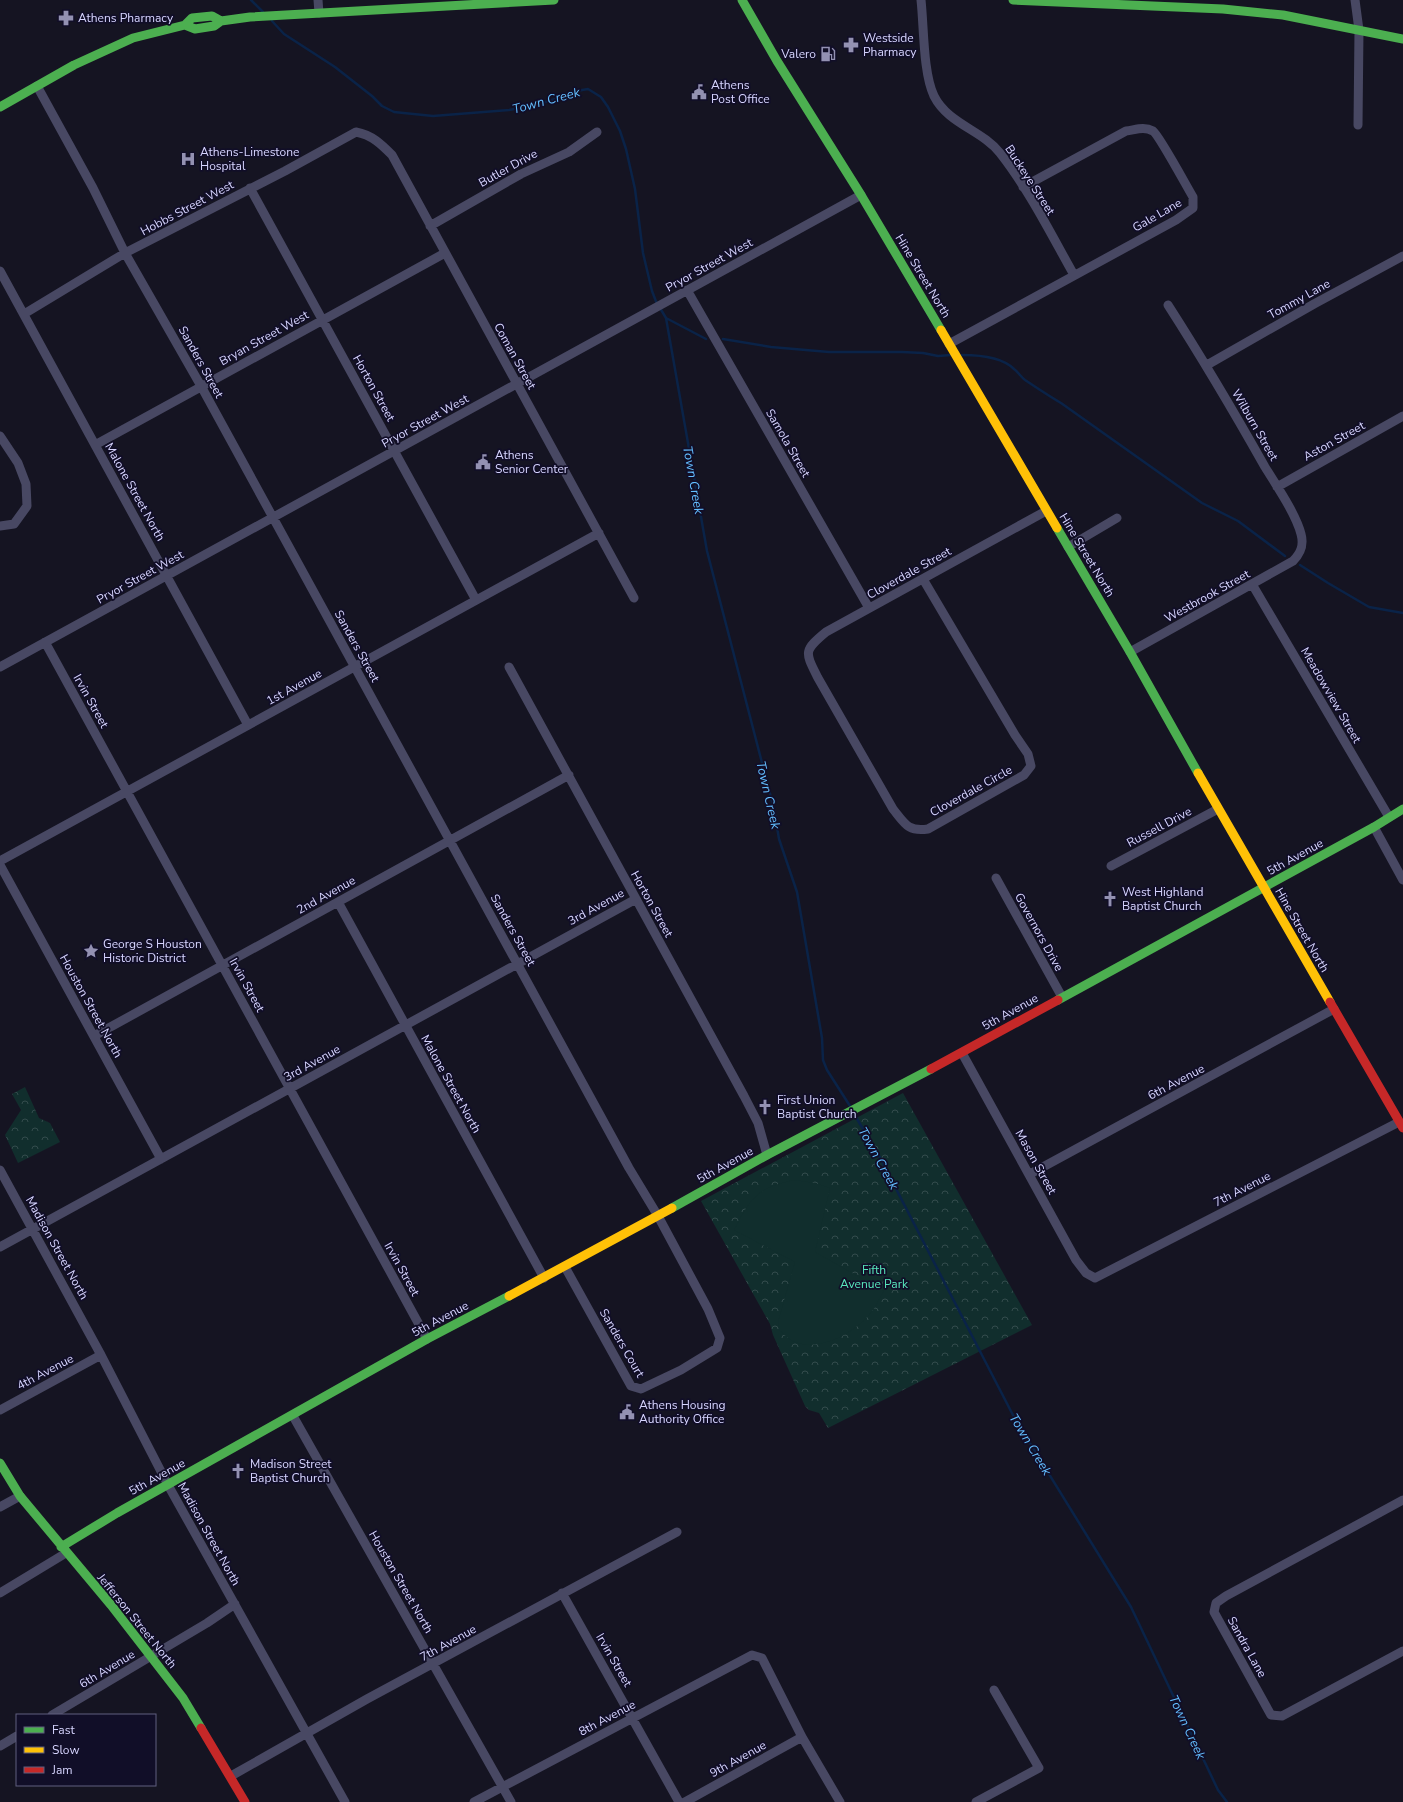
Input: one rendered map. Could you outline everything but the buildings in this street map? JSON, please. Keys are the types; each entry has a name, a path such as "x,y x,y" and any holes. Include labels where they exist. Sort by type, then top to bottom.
{"street":[{"path":"318,0 319,13"},
{"path":"0,107 74,65 133,38 185,25 195,29 214,26 222,21 250,17 554,0"},
{"name":"Hine Street North","path":"742,0 861,195 1130,652 1218,809 1401,1125"},
{"name":"Buckeye Street","path":"922,0 928,75 934,96 948,114 965,127 984,138 999,152 1023,187 1074,275"},
{"path":"1013,0 1223,9 1283,15 1403,39"},
{"path":"1218,0 1223,9"},
{"path":"1355,0 1359,30 1358,125"},
{"name":"Sanders Street","path":"37,86 93,188 125,253 201,386 626,1162 658,1216"},
{"name":"Gale Lane","path":"949,344 1176,220 1193,208 1193,197 1161,141 1154,132 1144,128 1126,131 1023,187"},
{"name":"Hobbs Street West","path":"24,314 125,253 285,171 356,132 366,134"},
{"name":"Butler Drive","path":"430,226 521,174 569,152 597,132"},
{"name":"Coman Street","path":"366,134 380,143 392,155 634,598"},
{"name":"Horton Street","path":"250,188 476,600"},
{"name":"Pryor Street West","path":"0,667 861,195"},
{"name":"Bryan Street West","path":"95,445 445,253"},
{"name":"Tommy Lane","path":"1207,365 1314,304 1403,256"},
{"name":"Malone Street North","path":"0,271 248,725"},
{"name":"Samola Street","path":"687,290 869,608"},
{"name":"Wilburn Street","path":"1168,305 1207,365 1301,532 1302,543 1300,553 1294,560"},
{"name":"Aston Street","path":"1277,487 1403,416"},
{"path":"0,436 18,463 26,484 27,506 14,524 0,526"},
{"name":"Cloverdale Street","path":"815,672 808,657 810,646 826,632 1046,511"},
{"path":"1068,547 1116,518"},
{"name":"1st Avenue","path":"0,861 599,533"},
{"name":"Westbrook Street","path":"1130,652 1294,560"},
{"name":"Cloverdale Circle","path":"815,672 893,809 906,826 917,830 928,828 1024,775 1031,766 1028,754 1015,735 923,579"},
{"name":"Meadowview Street","path":"1252,584 1389,817"},
{"name":"Irvin Street","path":"46,642 427,1339"},
{"name":"Horton Street","path":"509,667 744,1096 758,1123 767,1155"},
{"name":"2nd Avenue","path":"94,1036 569,776"},
{"name":"Russell Drive","path":"1111,866 1218,809"},
{"name":"5th Avenue","path":"0,1593 64,1550 168,1485 293,1416 427,1339 565,1267 767,1155 962,1052 1264,888 1374,827 1403,809"},
{"path":"1374,827 1403,880"},
{"name":"Houston Street North","path":"0,865 161,1159"},
{"name":"Governors Drive","path":"996,878 1062,997"},
{"name":"3rd Avenue","path":"0,1247 636,899"},
{"name":"Malone Street North","path":"338,902 544,1278"},
{"name":"6th Avenue","path":"1030,1174 1334,1009"},
{"name":"Mason Street","path":"962,1052 1076,1260 1086,1273 1095,1278"},
{"name":"7th Avenue","path":"1095,1278 1401,1125"},
{"name":"Madison Street North","path":"0,1170 101,1355 168,1485 345,1802"},
{"name":"Sanders Court","path":"565,1267 631,1386 641,1389 661,1381 699,1360 717,1348 720,1338 708,1309 658,1216"},
{"name":"4th Avenue","path":"0,1410 101,1355"},
{"name":"Houston Street North","path":"293,1416 511,1802"},
{"name":"Jefferson Street North","path":"0,1463 20,1496 111,1605 183,1698 231,1776 245,1802"},
{"path":"0,1507 20,1496"},
{"name":"Sandra Lane","path":"1403,1500 1226,1596 1216,1603 1214,1612 1271,1715 1282,1716 1403,1650"},
{"name":"7th Avenue","path":"231,1776 306,1733 677,1532"},
{"name":"Irvin Street","path":"562,1593 679,1802"},
{"name":"6th Avenue","path":"54,1714 207,1623 235,1604"},
{"name":"8th Avenue","path":"474,1802 752,1655 762,1658 802,1737"},
{"path":"976,1802 1039,1768 994,1690"},
{"path":"0,1746 16,1737"},
{"path":"802,1737 840,1802"},
{"name":"9th Avenue","path":"685,1802 802,1737"}],"green space":[{"path":"25,1087 39,1118 50,1123 60,1142 18,1163 5,1135 21,1110 12,1094"},
{"name":"Fifth Avenue Park","path":"903,1093 1032,1325 828,1428 819,1413 809,1410 805,1406 773,1335 770,1324 701,1201"},
{"path":"794,1180 815,1183 830,1188 815,1252 884,1291 871,1313 863,1322 846,1334 827,1342 817,1344 807,1345 795,1342 780,1331 778,1322 795,1262 734,1230 745,1209 756,1196 771,1187"}],"waterway":[{"name":"Town Creek","path":"251,0 263,12"},
{"name":"Town Creek","path":"272,21 284,34 335,67 372,96 382,106 394,112 433,116 509,110 536,105 571,92 588,89 601,97 608,107 620,131 626,149 635,189 643,253 652,291 657,304"},
{"name":"Town Creek","path":"660,308 666,318 707,551 774,809 779,839 797,892 822,1038 823,1060 827,1070 850,1106"},
{"path":"666,318 706,339"},
{"path":"723,339 771,347 829,352 902,352 923,353 938,356 951,355"},
{"path":"962,355 996,359 1009,365 1025,380 1061,403 1202,503 1238,521 1285,556"},
{"path":"1300,565 1369,607 1403,613"},
{"name":"Town Creek","path":"854,1114 877,1152 1015,1419 1131,1607 1218,1790 1227,1802"}],"traffic: fast":[{"path":"185,25 195,29 214,26 221,21 250,17 554,0"},
{"path":"742,0 777,61 861,195 941,330"},
{"path":"1013,0 1223,9 1283,15 1403,39"},
{"path":"0,107 74,65 133,38 185,25 192,18 212,16 221,21"},
{"path":"1057,528 1130,652 1198,773"},
{"path":"1058,1000 1374,827 1403,809"},
{"path":"672,1208 767,1155 931,1069"},
{"path":"61,1547 117,1513 427,1339 509,1296"},
{"path":"0,1463 20,1496 111,1605 183,1698 201,1728"}],"traffic: slow":[{"path":"941,330 1057,528"},
{"path":"1198,773 1330,1002"},
{"path":"509,1296 672,1208"}],"traffic: jam":[{"path":"931,1069 1058,1000"},
{"path":"1330,1002 1403,1128"},
{"path":"201,1728 245,1802"}],"place":[{"name":"Athens Pharmacy","path":"66,18"},
{"name":"Westside Pharmacy","path":"851,45"},
{"name":"Valero","path":"828,54"},
{"name":"Athens Post Office","path":"699,92"},
{"name":"Athens-Limestone Hospital","path":"188,159"},
{"name":"Athens Senior Center","path":"483,462"},
{"name":"West Highland Baptist Church","path":"1110,899"},
{"name":"George S Houston Historic District","path":"91,951"},
{"name":"First Union Baptist Church","path":"765,1107"},
{"name":"Athens Housing Authority Office","path":"627,1412"},
{"name":"Madison Street Baptist Church","path":"238,1471"}]}
